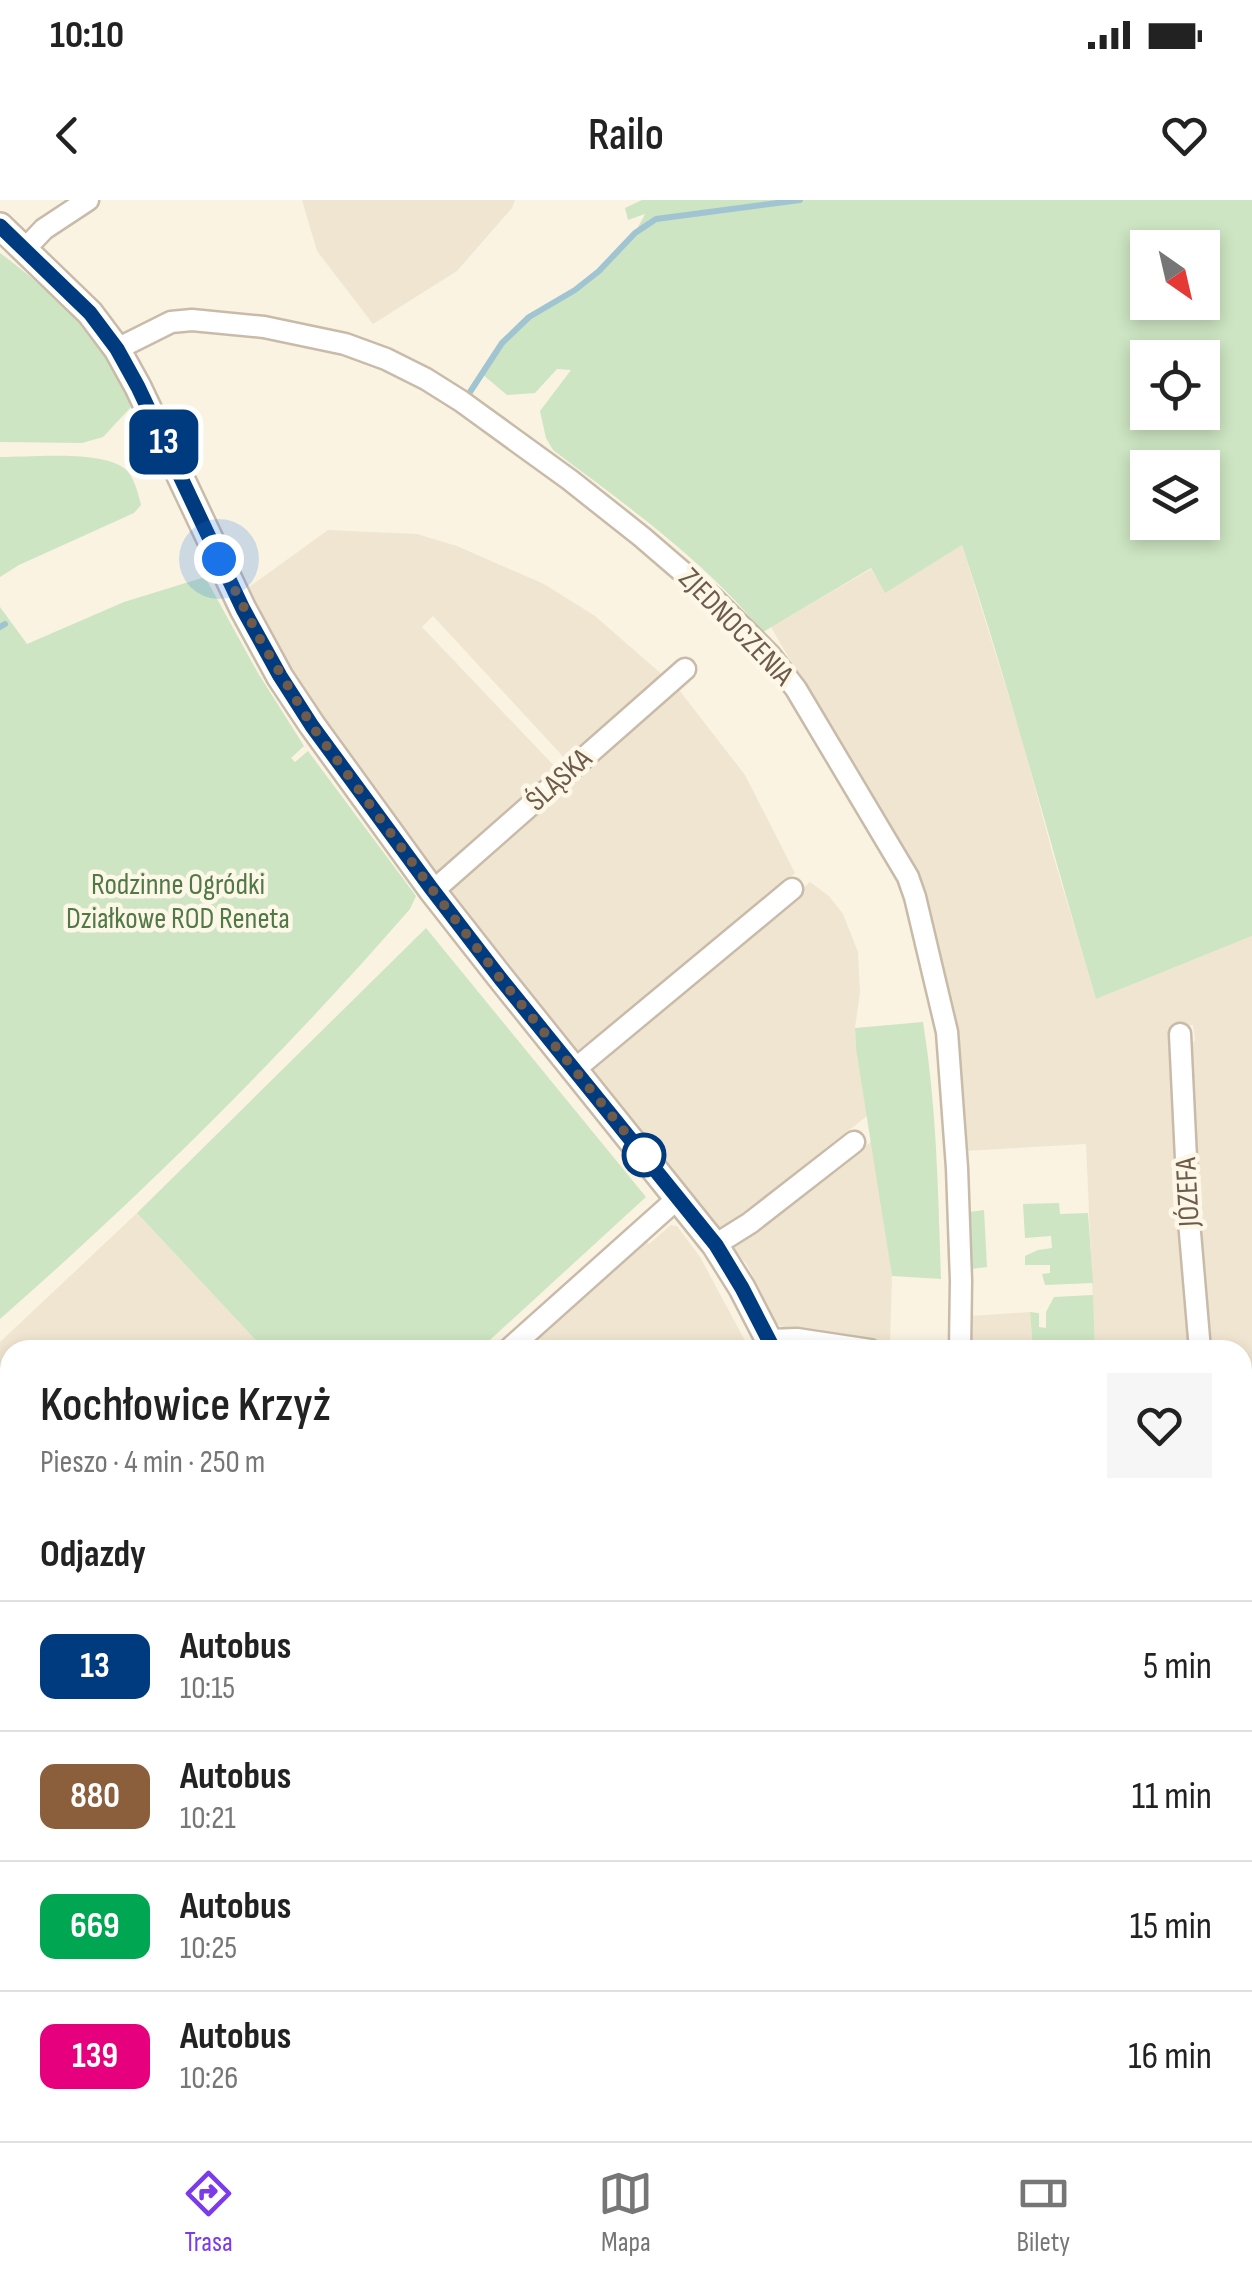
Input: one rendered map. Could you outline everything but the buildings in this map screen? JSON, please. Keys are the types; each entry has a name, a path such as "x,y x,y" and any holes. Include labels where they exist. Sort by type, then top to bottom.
{"street":[{"path":"24,249 44,229 88,200"},
{"path":"0,226 90,313 117,349 243,609 312,726 433,891 716,1245 769,1340"},
{"name":"ZJEDNOCZENIA","path":"117,349 160,326 192,320 264,327 345,344 386,359 461,401 570,480 678,567 770,656 815,720 908,877 915,897 947,1032 961,1281 960,1340"},
{"name":"ŚLĄSKA","path":"433,891 686,669"},
{"path":"574,1070 792,889"},
{"name":"JÓZEFA","path":"1180,1034 1199,1340"},
{"path":"716,1245 854,1142"},
{"path":"519,1340 678,1198"}],"shaded area":[{"path":"302,200 515,200 457,271 373,324 317,251"},
{"path":"328,530 417,534 457,546 544,584 595,616 665,677 569,763 433,616 422,627 560,772 435,877 285,666 245,590"},
{"path":"962,545 1096,999 1252,936 1252,1340 1204,1340 1188,1049 1195,1040 1193,1025 1170,1028 1191,1340 1095,1340 1086,1144 966,1151 955,1026 923,891 771,627 871,569 885,592"},
{"path":"676,686 745,775 795,873 578,1059 445,891"},
{"path":"810,882 829,896 843,914 858,952 856,1049 867,1116 720,1232 586,1069"},
{"path":"872,1141 892,1276 890,1340 786,1329 777,1324 746,1263 729,1246"},
{"path":"137,1213 256,1340 2,1340"},
{"path":"671,1225 677,1226 700,1257 745,1340 533,1340 644,1239 649,1244"},
{"path":"1030,1312 1032,1340 970,1340 971,1316"}],"green space":[{"path":"642,200 1252,200 1252,936 1096,999 962,545 885,593 871,568 763,632 690,558 553,450 540,411 571,370 557,369 535,393 507,395 482,374 520,324 570,294 606,266 645,214 628,220 625,208"},
{"path":"0,253 59,302 109,362 131,407 103,437 82,443 0,442"},
{"path":"66,456 115,463 131,476 141,505 134,513 0,577 0,457"},
{"name":"Rodzinne Ogródki Działkowe ROD Reneta","path":"205,577 304,746 291,758 295,762 308,751 416,896 410,909 263,1069 160,1172 0,1319 0,607 27,644 124,602"},
{"path":"426,928 646,1197 490,1340 256,1340 137,1213"},
{"path":"923,1022 934,1118 941,1279 892,1276 856,1049 855,1028"},
{"path":"1059,1203 1060,1214 1088,1213 1093,1283 1045,1285 1042,1274 1050,1273 1050,1265 1025,1265 1025,1256 1052,1248 1051,1236 1025,1238 1023,1204"},
{"path":"984,1210 987,1267 971,1269 969,1212"},
{"path":"1093,1295 1095,1340 1032,1340 1030,1312 1039,1313 1039,1327 1046,1328 1046,1312 1054,1297"}],"waterway":[{"path":"470,392 502,343 529,317 575,290 635,233 656,219 800,200"},
{"path":"0,627 5,624"}],"bus line":[{"name":"13","path":"0,226 75,297 117,349 243,609 312,726 500,978 716,1245 769,1340"}],"route":[{"path":"219,559 280,676 312,726 500,978 646,1158 644,1155"}]}
